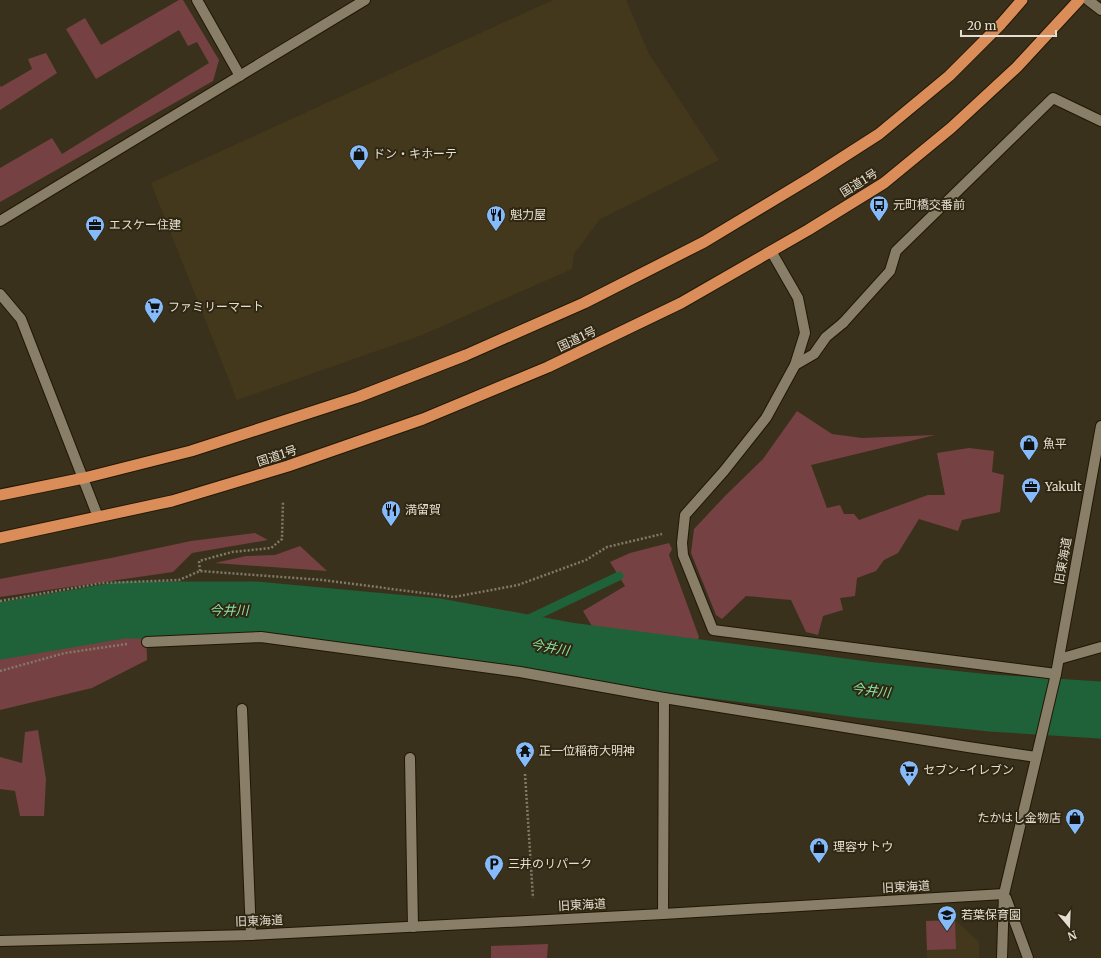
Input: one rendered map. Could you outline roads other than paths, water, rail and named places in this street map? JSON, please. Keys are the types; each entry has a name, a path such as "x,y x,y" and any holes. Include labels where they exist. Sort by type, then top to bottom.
{"highway":[{"path":"0,495 84,478 191,451 358,397 466,356 584,303 704,242 812,177 879,134 949,76 1001,24 1022,0"},
{"name":"国道1号","path":"0,538 172,501 288,466 423,419 548,367 681,303 884,183 951,128 1017,67 1079,0"}],"street":[{"path":"197,0 240,76"},
{"path":"0,221 365,0"},
{"path":"1088,0 1101,10"},
{"path":"795,365 814,354 826,337 842,323 890,270 896,251 1053,98 1101,121"},
{"path":"771,251 798,298 806,333 795,365 766,418 724,471 685,515 683,529 683,555 713,630 1056,674"},
{"path":"0,294 21,319 98,517"},
{"name":"旧東海道","path":"1036,757 1059,659 1101,426"},
{"path":"147,642 260,637 520,672 664,698 1036,757 1004,894 1002,958"},
{"path":"1059,659 1101,647"},
{"path":"663,914 664,698"},
{"path":"242,708 251,935"},
{"path":"410,758 413,927"},
{"path":"1004,894 1028,958"},
{"name":"旧東海道","path":"0,941 251,935 663,914 1004,894"}],"waterway":[{"path":"491,637 619,576"},
{"name":"今井川","path":"0,631 123,610 254,610 438,627 569,651 866,690 990,703 1101,710"}],"place":[{"name":"ドン・キホーテ","path":"359,171"},
{"name":"元町橋交番前","path":"879,222"},
{"name":"魁力屋","path":"496,232"},
{"name":"エスケー住建","path":"95,242"},
{"name":"ファミリーマート","path":"154,324"},
{"name":"魚平","path":"1029,461"},
{"name":"Yakult","path":"1031,504"},
{"name":"満留賀","path":"391,527"},
{"name":"正一位稲荷大明神","path":"525,768"},
{"name":"セブン-イレブン","path":"909,787"},
{"name":"たかはし金物店","path":"1075,835"},
{"name":"理容サトウ","path":"819,864"},
{"name":"三井のリパーク","path":"494,881"},
{"name":"若葉保育園","path":"947,932"}]}
